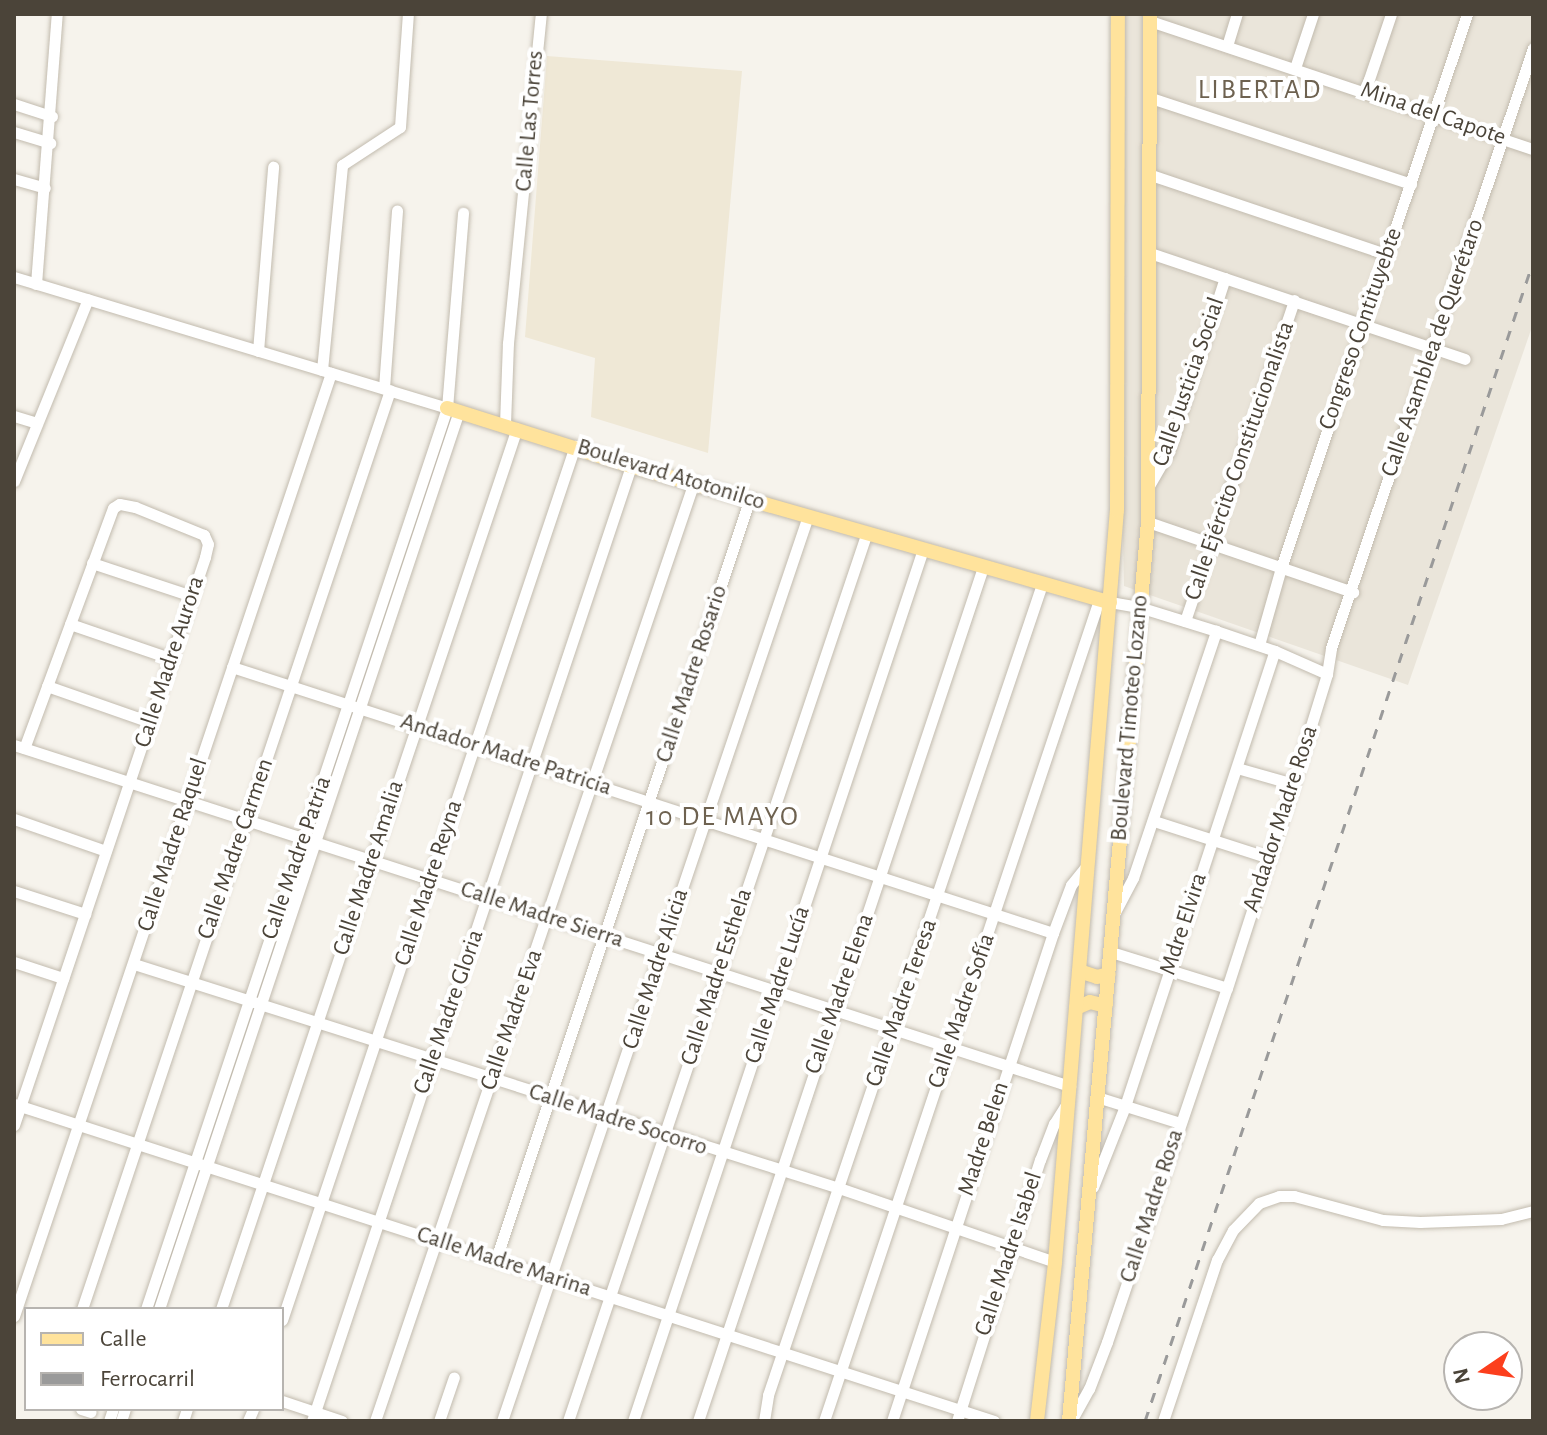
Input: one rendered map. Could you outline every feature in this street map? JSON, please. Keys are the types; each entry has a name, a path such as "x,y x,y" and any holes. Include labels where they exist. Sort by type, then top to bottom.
{"main road":[{"name":"Boulevard Timoteo Lozano","path":"1037,1421 1055,1262 1088,864 1105,601 1119,482 1118,14"},
{"name":"Boulevard Timoteo Lozano","path":"1070,1421 1148,522 1150,18"},
{"name":"Boulevard Atotonilco","path":"453,409 631,466 1105,601"},
{"path":"1079,971 1097,977 1109,974"},
{"path":"1076,1008 1090,1002 1106,1006"}],"street":[{"path":"36,284 50,143 57,14"},
{"name":"Calle Madre Raquel","path":"14,1315 134,964 327,371 339,180 346,161 400,127 408,14"},
{"name":"Calle Las Torres","path":"520,228 541,14"},
{"path":"1227,46 1237,14"},
{"path":"1295,68 1313,14"},
{"path":"1365,91 1391,14"},
{"name":"Congreso Contituyebte","path":"1259,645 1281,568 1467,14"},
{"name":"Mina del Capote","path":"1150,18 1533,149"},
{"name":"Calle Asamblea de Querétaro","path":"1331,648 1435,349 1533,48"},
{"path":"1151,98 1411,184"},
{"path":"14,104 52,116"},
{"path":"14,132 50,143"},
{"path":"258,351 273,167"},
{"path":"1151,175 1386,254"},
{"path":"14,179 45,188"},
{"name":"Calle Madre Carmen","path":"83,1307 292,686 387,389 397,210"},
{"name":"Calle Madre Patria","path":"160,1307 201,1164 453,409 463,213"},
{"name":"Calle Madre Amalia","path":"222,1307 417,725 511,426 508,343 520,228"},
{"path":"1150,253 1465,359"},
{"name":"Boulevard Atotonilco","path":"14,277 453,409"},
{"name":"Calle Justicia Social","path":"1150,484 1160,470 1175,433 1225,278"},
{"path":"14,481 88,299"},
{"name":"Calle Ejército Constitucionalista","path":"1185,621 1294,300"},
{"path":"14,416 37,423"},
{"name":"Calle Madre Reyna","path":"284,1314 575,446"},
{"name":"Calle Madre Gloria","path":"313,1416 631,466"},
{"name":"Calle Madre Eva","path":"375,1421 694,482"},
{"name":"Calle Madre Rosario","path":"496,1259 750,498"},
{"name":"Calle Madre Aurora","path":"14,1125 17,1105 192,596 207,539 199,531 135,507 119,504 113,508 47,686 19,747"},
{"name":"Calle Madre Alicia","path":"502,1421 608,1117 704,819 808,516"},
{"path":"1148,522 1353,592"},
{"name":"Calle Madre Esthela","path":"568,1421 867,532"},
{"name":"Calle Madre Lucía","path":"633,1421 923,549"},
{"path":"92,563 192,596"},
{"name":"Calle Madre Elena","path":"698,1421 983,567"},
{"name":"Calle Madre Teresa","path":"764,1421 768,1395 1042,584"},
{"name":"Boulevard Atotonilco","path":"1105,601 1139,607 1259,645 1327,674"},
{"name":"Calle Madre Sofía","path":"824,1421 1105,601"},
{"path":"70,624 172,659"},
{"path":"1113,915 1125,898 1154,821 1216,631"},
{"name":"Andador Madre Rosa","path":"1227,988 1327,674 1331,648"},
{"name":"Mdre Elvira","path":"1090,1195 1125,1106 1275,651"},
{"name":"Andador Madre Patricia","path":"232,667 1053,933"},
{"path":"47,686 150,722"},
{"name":"Calle Madre Sierra","path":"19,747 1070,1086"},
{"path":"1237,768 1293,784"},
{"path":"14,819 106,851"},
{"path":"1154,821 1269,858"},
{"name":"Madre Belen","path":"892,1421 1053,933 1071,885 1088,864"},
{"path":"14,891 85,914"},
{"path":"1111,952 1227,988"},
{"path":"14,962 63,978"},
{"name":"Calle Madre Socorro","path":"134,964 839,1188 1055,1262"},
{"name":"Calle Madre Rosa","path":"1070,1421 1085,1398 1107,1342 1227,988"},
{"path":"1097,1097 1180,1123"},
{"name":"Calle Madre Isabel","path":"958,1415 1044,1149 1068,1102"},
{"name":"Calle Madre Marina","path":"17,1105 841,1370 958,1415 994,1421"},
{"name":"Calle Madre Patria","path":"147,1307 201,1164"},
{"path":"1163,1421 1224,1245 1250,1211 1267,1199 1279,1196 1309,1200 1383,1220 1501,1219 1533,1211"},
{"path":"439,1421 454,1377"},
{"path":"284,1402 313,1416 342,1421"}],"shaded area":[{"path":"1112,14 1533,14 1533,324 1408,685 1124,586"},
{"path":"547,56 742,71 708,453 591,417 595,358 525,337"}],"railway":[{"path":"1145,1421 1533,262"}],"district":[{"name":"LIBERTAD","path":"1260,90"},
{"name":"10 DE MAYO","path":"723,817"}]}
